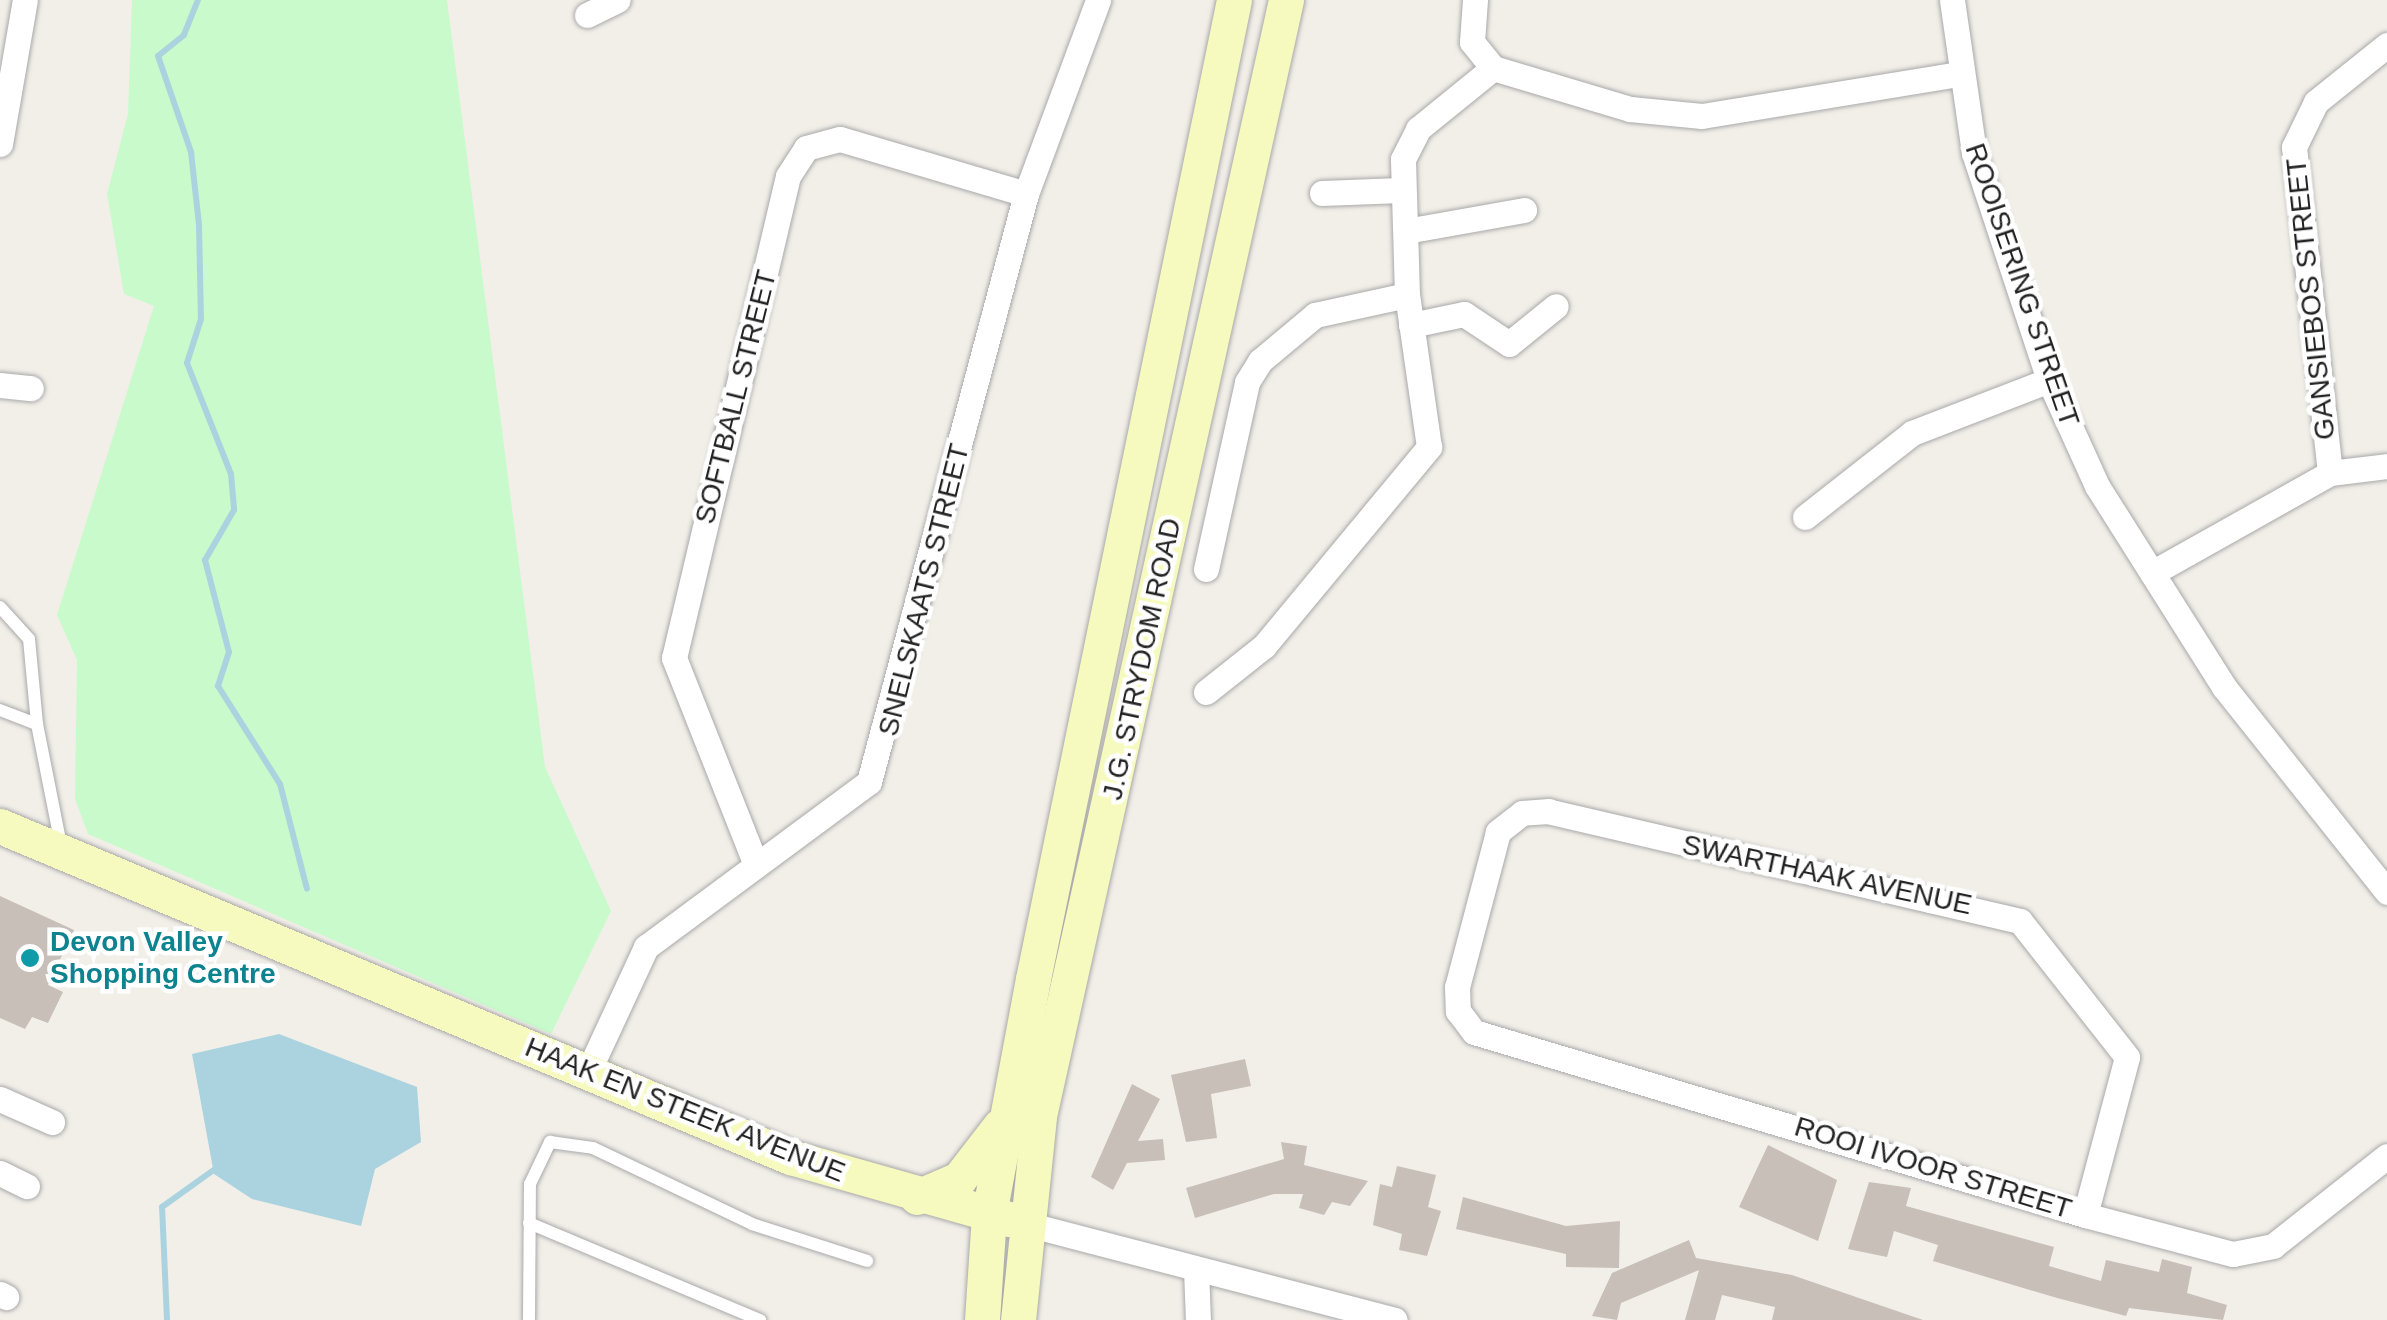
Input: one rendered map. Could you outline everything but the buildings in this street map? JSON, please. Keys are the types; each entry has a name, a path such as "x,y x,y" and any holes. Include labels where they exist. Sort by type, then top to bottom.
{"street":[{"path":"0,144 9,40 25,0"},
{"path":"586,15 618,0"},
{"name":"SNELSKAATS STREET","path":"588,1072 646,947 852,799 882,753 1026,194 1098,0"},
{"name":"J.G. STRYDOM ROAD","path":"1018,1320 1006,1218 1008,1111 1234,0"},
{"name":"J.G. STRYDOM ROAD","path":"982,1320 1286,0"},
{"path":"1475,0 1472,42 1492,68 1630,109 1702,116 1958,74"},
{"name":"ROOISERING STREET","path":"1952,0 1958,74 1974,152 2048,380 2097,486 2224,687 2387,892"},
{"name":"GANSIEBOS STREET","path":"2330,473 2294,147 2316,102 2387,45"},
{"path":"1206,692 1264,646 1424,456 1430,424 1407,295 1402,190 1406,146 1418,129 1492,68"},
{"name":"SOFTBALL STREET","path":"756,865 674,658 788,176 806,148 840,139 1026,194"},
{"path":"1322,193 1402,190"},
{"path":"1406,231 1524,210"},
{"path":"1206,569 1248,382 1260,361 1315,315 1407,295"},
{"path":"1412,325 1464,314 1509,344 1556,306"},
{"path":"1806,517 1912,432 2048,380"},
{"path":"0,385 30,388"},
{"path":"2152,573 2330,473 2387,466"},
{"name":"SWARTHAAK AVENUE","path":"1461,1018 1460,969 1492,844 1522,812 1550,811 1996,911 2034,932 2127,1057 2085,1215"},
{"name":"HAAK EN STEEK AVENUE","path":"0,826 790,1157 917,1197 1395,1320"},
{"name":"ROOI IVOOR STREET","path":"1461,1018 1474,1032 2085,1215 2233,1254 2260,1252 2387,1156"},
{"path":"0,1099 52,1122"},
{"path":"917,1197 967,1172 1008,1111"},
{"path":"0,1173 27,1186"},
{"path":"1196,1269 1198,1320"}],"lane":[{"path":"0,607 29,640 36,724 63,852"},
{"path":"0,710 36,724"},
{"path":"529,1320 529,1223 539,1154 550,1142 573,1141 752,1224 867,1261"},
{"path":"529,1223 760,1320"}],"green space":[{"path":"132,0 447,0 545,767 611,911 551,1034 88,834 75,799 77,660 57,615 154,306 124,294 107,194 128,114"}],"water":[{"path":"279,1034 417,1087 421,1142 375,1169 361,1226 252,1199 214,1174 192,1054"}],"waterway":[{"path":"198,0 184,35 158,56 191,152 199,225 201,319 187,363 231,474 234,510 205,560 229,652 218,686 280,784 307,889"},
{"path":"167,1320 162,1207 215,1169"}],"place":[{"name":"Devon Valley Shopping Centre","path":"30,958"}]}
